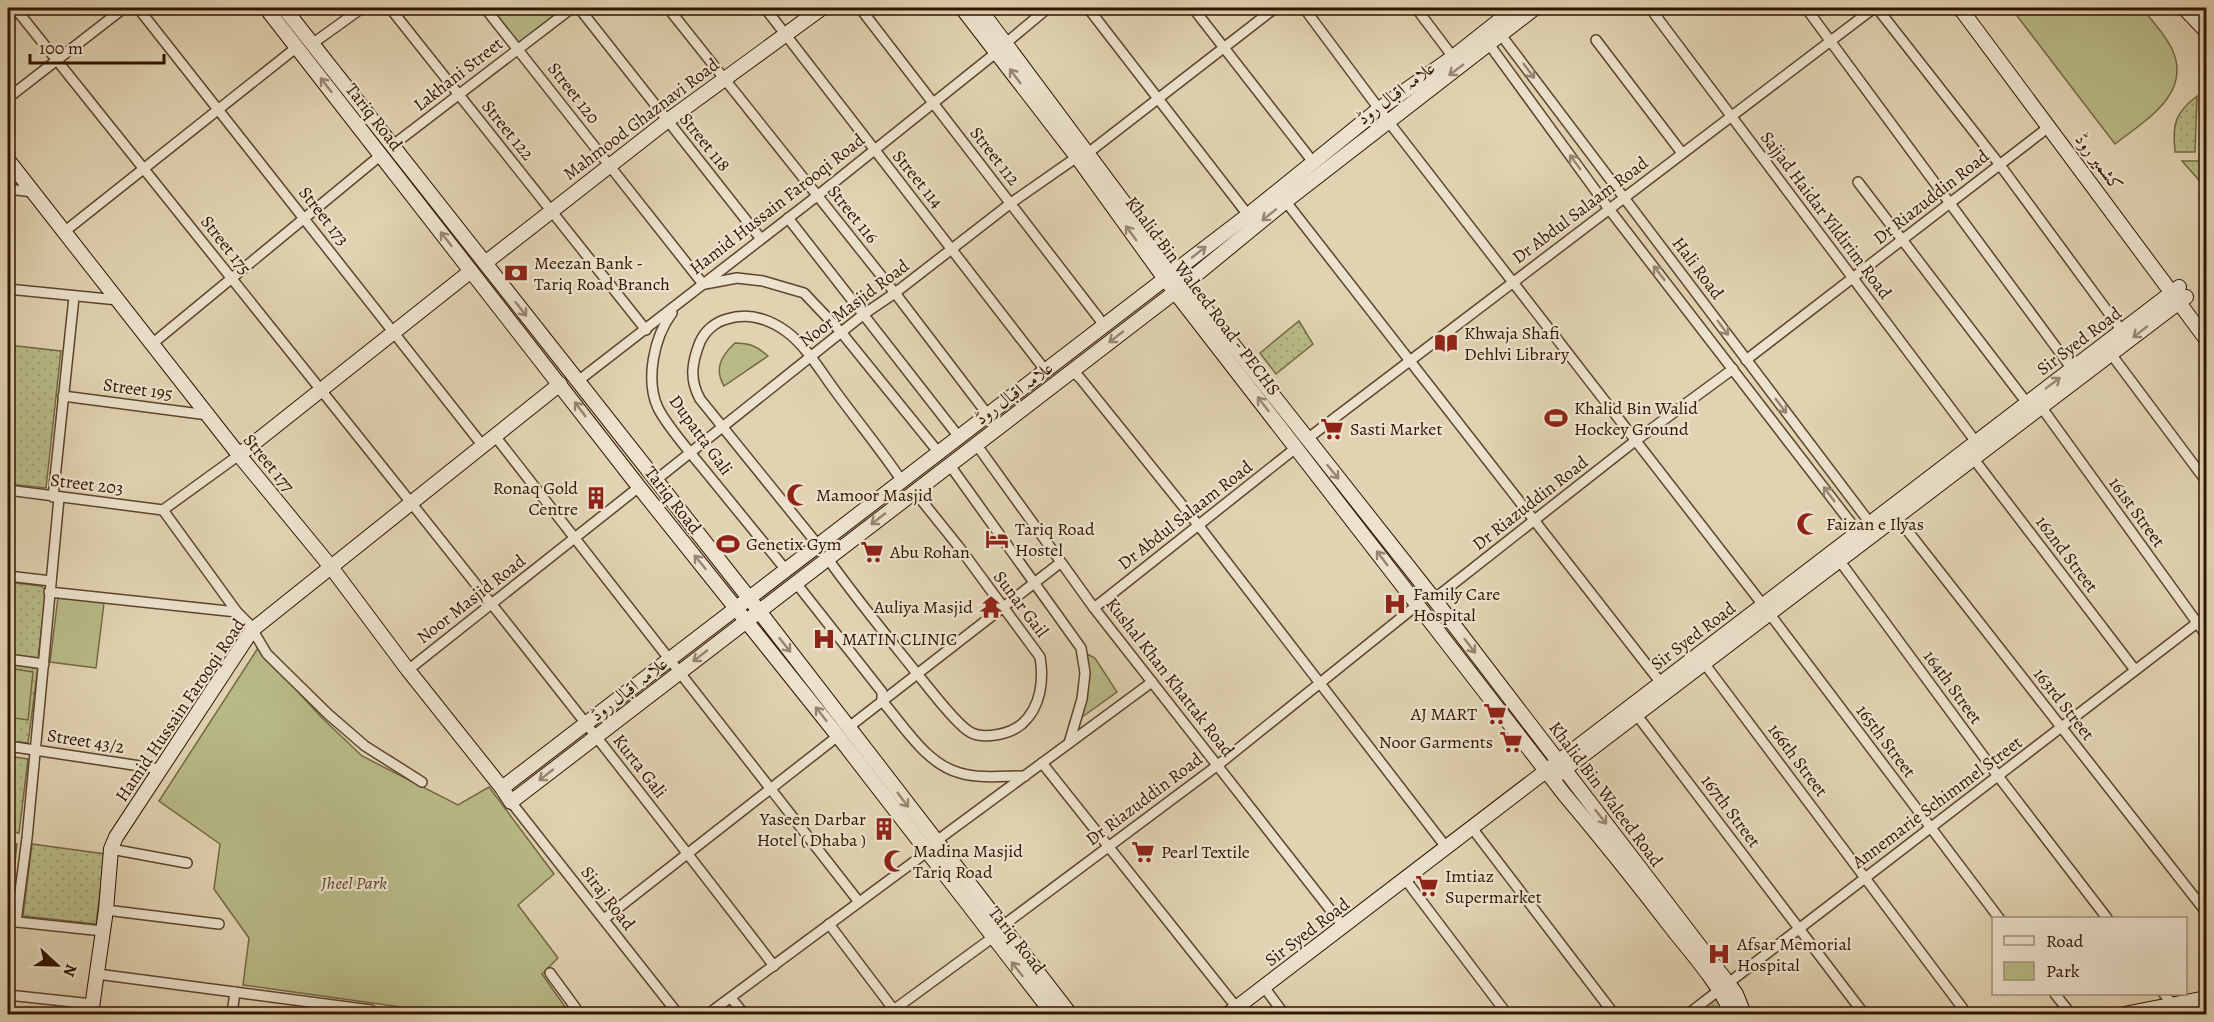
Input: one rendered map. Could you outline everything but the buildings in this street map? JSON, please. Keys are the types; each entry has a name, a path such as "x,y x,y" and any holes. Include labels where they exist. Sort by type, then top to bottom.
{"main road":[{"name":"Tariq Road","path":"266,8 639,487 736,608 843,731"},
{"name":"Tariq Road","path":"284,8 759,611 843,731 996,933 1053,1014"},
{"name":"Mahmood Ghaznavi Road","path":"485,262 724,78 822,8"},
{"name":"Khalid Bin Waleed Road - PECHS","path":"962,8 1001,48 1170,275 1302,443 1434,599"},
{"name":"Khalid Bin Waleed Road - PECHS","path":"979,8 1001,48"},
{"name":"علامہ اقبال روڈ","path":"502,788 1248,215 1282,196 1388,121 1497,29 1515,8"},
{"name":"علامہ اقبال روڈ","path":"1497,29 1535,8"},
{"name":"کشمیر روڈ","path":"1960,8 2179,294 2206,324"},
{"name":"کشمیر روڈ","path":"1971,8 2179,294 2206,339"},
{"path":"2184,8 2206,31"},
{"name":"علامہ اقبال روڈ","path":"511,802 1180,288 1282,196 1313,162 1378,109 1453,57 1485,39"},
{"name":"Street 177","path":"8,160 238,455 331,567 511,802"},
{"path":"238,455 471,272"},
{"name":"Sir Syed Road","path":"1559,762 1636,714 1661,683 1766,609 1873,527 1976,442 2042,408 2122,331 2179,294"},
{"name":"Sir Syed Road","path":"1873,527 1896,516 1973,458 2027,403 2072,369 2111,354 2179,294"},
{"name":"Hamid Hussain Farooqi Road","path":"91,1009 106,910 111,849 116,837 252,630 560,384"},
{"name":"Khalid Bin Waleed Road - PECHS","path":"1302,443 1417,605"},
{"name":"Sir Syed Road","path":"1766,609 1839,560 1861,536"},
{"name":"Khalid Bin Waleed Road","path":"1434,599 1559,762 1723,986 1732,1014"},
{"name":"Khalid Bin Waleed Road","path":"1417,605 1564,794 1723,986 1736,994 1744,1014"},
{"name":"Sir Syed Road","path":"1236,1012 1408,883 1559,762 1648,699 1704,663 1746,624"},
{"path":"1564,794 1570,786 1576,785"},
{"name":"Sir Syed Road","path":"1266,991 1343,926 1408,883 1446,848 1475,831"},
{"name":"Tariq Road","path":"996,933 1070,1014"},
{"path":"2124,1014 2169,999 2206,999"}],"street":[{"name":"Street 175","path":"15,8 411,503"},
{"path":"8,98 124,8"},
{"name":"Street 173","path":"138,8 483,446"},
{"path":"312,44 362,8"},
{"name":"Street 122","path":"390,8 646,330"},
{"name":"Street 120","path":"485,8 703,284"},
{"name":"Lakhani Street","path":"393,146 572,8"},
{"name":"Street 118","path":"579,8 761,239"},
{"name":"Street 116","path":"668,8 895,293 988,415"},
{"name":"Street 114","path":"765,8 788,34 875,151 953,248 1045,370"},
{"name":"Street 112","path":"860,8 1104,325"},
{"name":"Hamid Hussain Farooqi Road","path":"578,381 875,151 1048,8"},
{"path":"1088,8 1248,215"},
{"path":"1193,8 1313,162"},
{"name":"Noor Masjid Road","path":"656,480 864,314 895,293 1011,203 1082,155 1275,8"},
{"name":"165th Street","path":"1304,8 1378,109 1766,609 1998,917"},
{"path":"1416,8 1453,57"},
{"name":"Sajjad Haidar Yildirim Road","path":"1650,8 1976,442"},
{"path":"1806,8 2072,369"},
{"path":"1875,8 2000,165 2122,331"},
{"name":"Dr Abdul Salaam Road","path":"1094,608 1302,443 1875,8"},
{"name":"Hali Road","path":"1497,29 1873,527"},
{"name":"Hali Road","path":"1485,39 1609,209 1861,536"},
{"path":"1596,40 1682,153"},
{"path":"64,232 297,47"},
{"name":"Dr Riazuddin Road","path":"1434,599 1635,441 1748,362 2050,126"},
{"path":"152,344 381,155"},
{"path":"1858,182 2027,403"},
{"path":"8,189 33,192"},
{"path":"1282,196 1661,683"},
{"path":"788,218 959,437"},
{"path":"703,284 737,278 763,280 804,293 841,332 939,453"},
{"path":"8,289 118,300"},
{"path":"74,297 63,396 51,581 27,838 12,922 103,932"},
{"name":"Dupatta Gali","path":"680,302 667,321 658,342 652,388 658,409 689,452 786,570"},
{"path":"818,545 700,399 694,388 693,363 702,338 718,322 745,315 763,319 788,333 810,357 902,481"},
{"path":"1726,360 1740,351"},
{"path":"2111,354 2206,481"},
{"path":"1072,371 1199,525 1446,848"},
{"name":"Street 195","path":"63,396 208,416"},
{"name":"161st Street","path":"2042,408 2206,635"},
{"path":"495,436 859,902"},
{"name":"Kushal Khan Khattak Road","path":"976,444 1094,608 1343,926"},
{"path":"238,455 163,510 252,630 267,654 365,746 422,782"},
{"name":"162nd Street","path":"1973,458 2135,670"},
{"path":"949,464 1081,648 1085,673 1082,699 1069,743"},
{"name":"Noor Masjid Road","path":"408,670 639,487"},
{"name":"Street 203","path":"8,490 163,510"},
{"name":"Sunar Gail","path":"828,559 917,674 969,732 982,736 998,734 1008,732 1020,725 1029,716 1041,687 1040,657 1004,606 914,491"},
{"name":"Kurta Gali","path":"411,503 688,853 774,966"},
{"name":"163rd Street","path":"1896,516 2206,912"},
{"name":"164th Street","path":"1839,560 1998,776 2106,917"},
{"path":"604,919 1060,563"},
{"path":"8,576 51,581"},
{"path":"796,583 882,692 882,701 932,759 961,774 1025,776"},
{"path":"50,592 237,612"},
{"name":"Dr Riazuddin Road","path":"893,1013 1218,765 1417,605"},
{"name":"Annemarie Schimmel Street","path":"1688,1014 2206,616"},
{"path":"8,659 44,664"},
{"name":"166th Street","path":"1704,663 1967,1014"},
{"path":"708,1014 1152,682"},
{"name":"167th Street","path":"1636,714 1864,1014"},
{"name":"Street 43/2","path":"8,746 160,769"},
{"path":"1042,763 1236,1012"},
{"name":"Siraj Road","path":"511,802 678,1014"},
{"path":"1475,831 1614,1014"},
{"path":"111,849 187,863"},
{"path":"1408,883 1507,1014"},
{"path":"106,910 219,924"},
{"path":"829,924 893,1013"},
{"path":"97,974 370,1010 370,1014"},
{"path":"550,974 580,1014"},
{"path":"1266,991 1284,1014"},
{"path":"232,1014 235,992"},
{"path":"8,994 91,1009"},
{"path":"2057,995 2071,1014"},
{"path":"731,998 744,1014"}],"green space":[{"path":"485,8 572,8 518,49"},
{"path":"2011,8 2142,8 2172,49 2177,65 2176,80 2171,93 2151,116 2115,144"},
{"path":"2197,96 2195,152 2175,152 2174,134 2177,120 2184,108"},
{"path":"2182,161 2206,161 2206,188"},
{"path":"1299,321 1313,344 1276,374 1260,353"},
{"path":"735,343 753,346 768,356 724,386 721,380 720,363"},
{"path":"8,345 61,351 46,488 8,484"},
{"path":"8,582 41,586 46,590 38,659 8,656"},
{"path":"58,597 104,603 96,668 50,662"},
{"name":"Jheel Park","path":"258,648 321,717 362,756 458,805 489,787 554,874 518,905 558,958 542,974 570,1014 422,1014 422,1010 243,985 249,938 214,889 220,844 159,801"},
{"path":"1085,653 1095,658 1117,692 1082,717"},
{"path":"8,664 38,667 28,743 8,741"},
{"path":"14,669 33,672 28,720 8,717 8,685 15,678"},
{"path":"8,756 28,759 19,833 8,831"},
{"path":"8,843 17,844 8,912"},
{"path":"32,844 105,854 96,924 23,916"},
{"path":"1714,992 1725,1014 1687,1014"}],"place":[{"name":"Meezan Bank - Tariq Road Branch","path":"516,273"},
{"name":"Khwaja Shafi Dehlvi Library","path":"1446,343"},
{"name":"Khalid Bin Walid Hockey Ground","path":"1556,418"},
{"name":"Sasti Market","path":"1332,429"},
{"name":"Mamoor Masjid","path":"798,495"},
{"name":"Ronaq Gold Centre","path":"596,498"},
{"name":"Faizan e Ilyas","path":"1808,524"},
{"name":"Tariq Road Hostel","path":"997,539"},
{"name":"Genetix Gym","path":"728,544"},
{"name":"Abu Rohan","path":"872,552"},
{"name":"Family Care Hospital","path":"1395,604"},
{"name":"Auliya Masjid","path":"991,607"},
{"name":"MATIN CLINIC","path":"824,639"},
{"name":"AJ MART","path":"1495,714"},
{"name":"Noor Garments","path":"1511,742"},
{"name":"Yaseen Darbar Hotel ( Dhaba )","path":"884,829"},
{"name":"Pearl Textile","path":"1143,852"},
{"name":"Madina Masjid Tariq Road","path":"895,861"},
{"name":"Imtiaz Supermarket","path":"1427,886"},
{"name":"Afsar Memorial Hospital","path":"1719,954"}]}
